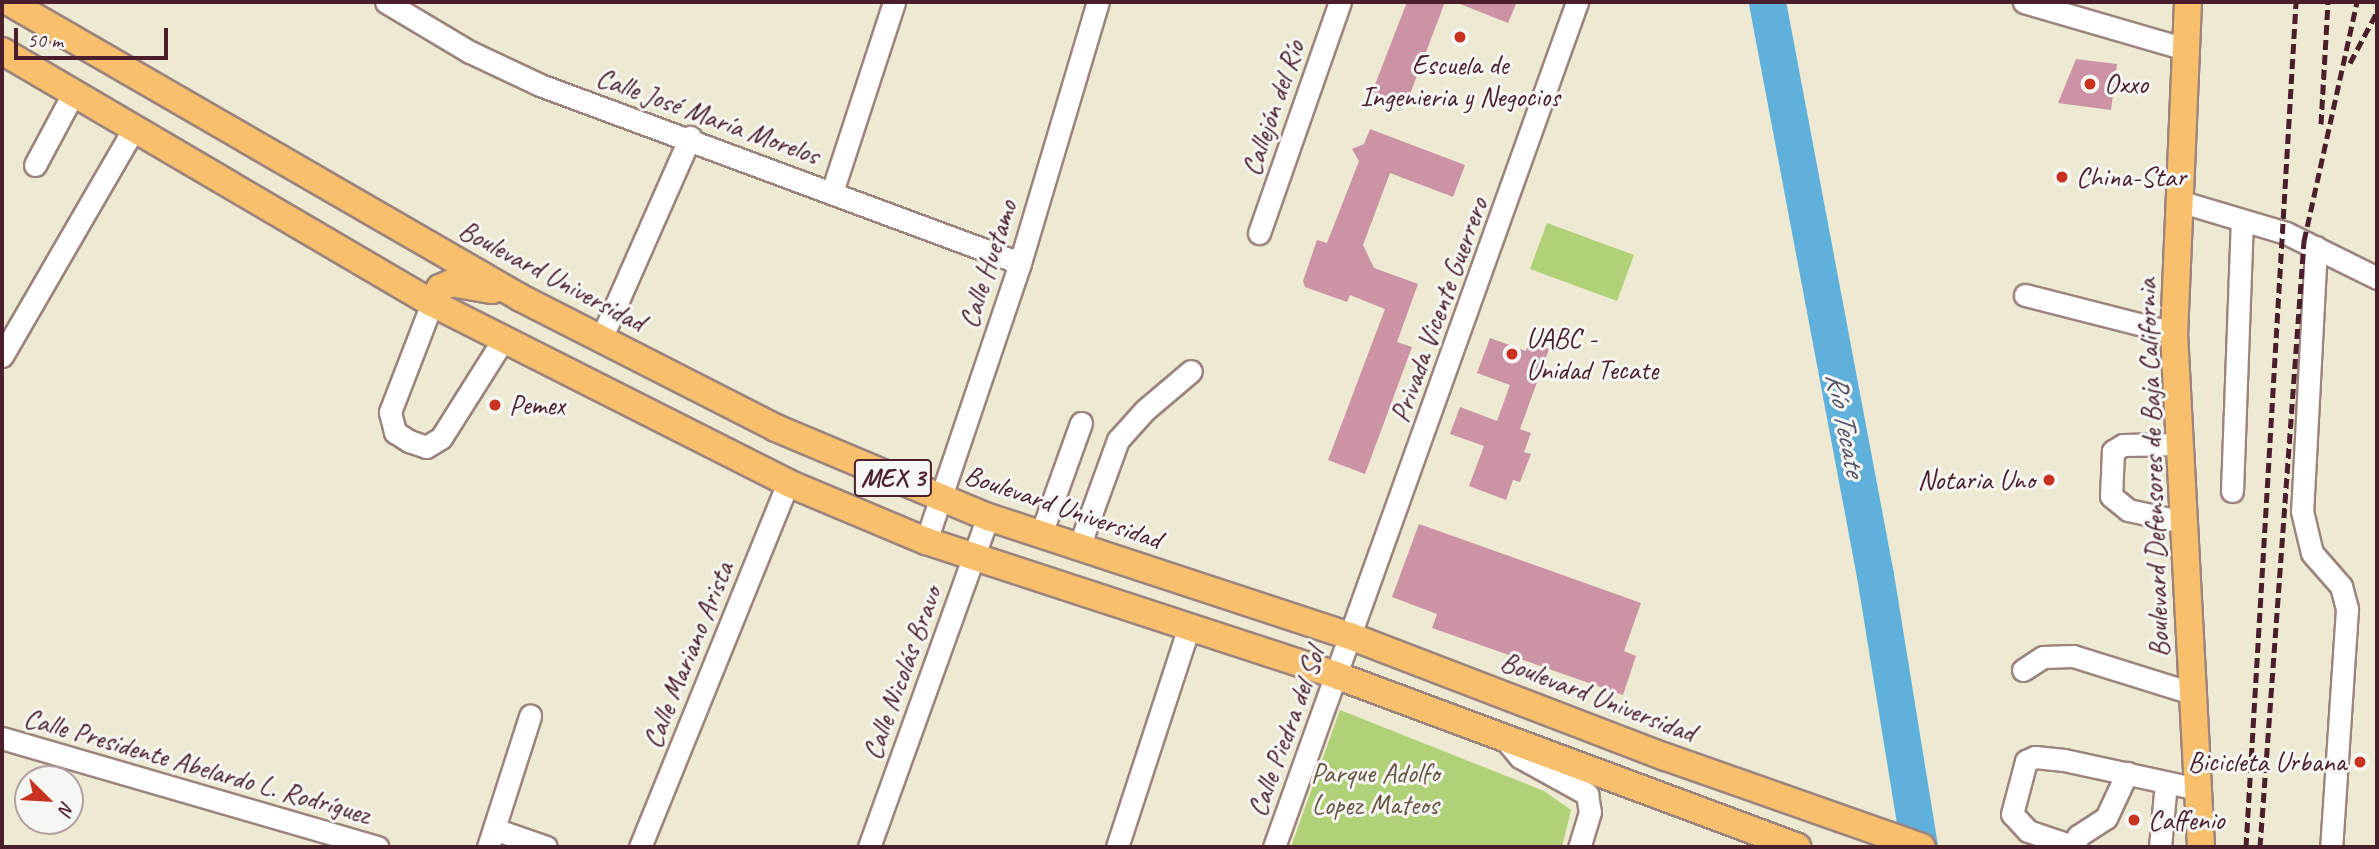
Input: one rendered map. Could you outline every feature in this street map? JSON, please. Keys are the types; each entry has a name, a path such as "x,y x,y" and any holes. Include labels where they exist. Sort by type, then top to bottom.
{"main road":[{"name":"Boulevard Defensores de Baja California","path":"2188,2 2182,202 2174,333 2202,847"},
{"name":"Boulevard Universidad","path":"15,4 521,298 776,428 988,517 1350,636 1922,847"},
{"name":"MEX 3","path":"2,51 432,303 788,483 926,541 1188,630 1338,676 1797,847"},
{"path":"432,303 440,288 463,282 521,298"}],"street":[{"name":"Calle José María Morelos","path":"386,2 470,52 540,85 690,138 1020,263"},
{"path":"832,192 894,2"},
{"name":"Calle Huetamo","path":"926,541 1020,263 1098,2"},
{"name":"Callejón del Río","path":"1259,233 1340,2"},
{"name":"Privada Vicente Guerrero","path":"1350,636 1577,2"},
{"path":"2024,2 2186,50"},
{"path":"35,165 74,92"},
{"path":"2,356 135,127"},
{"path":"601,339 690,138"},
{"path":"2182,202 2316,247 2377,278"},
{"path":"2232,491 2242,220"},
{"path":"2316,247 2302,511 2312,553 2341,586 2347,610 2331,847"},
{"path":"2025,295 2174,333"},
{"path":"432,303 390,412 395,432 409,441 426,447 441,438 503,340"},
{"path":"1079,547 1118,440 1144,410 1191,371"},
{"path":"1041,534 1081,423"},
{"path":"2179,444 2123,445 2113,451 2111,496 2128,510 2183,522"},
{"name":"Calle Mariano Arista","path":"640,847 788,483"},
{"name":"Calle Nicolás Bravo","path":"869,847 988,517"},
{"path":"1117,847 1188,630"},
{"name":"Calle Piedra del Sol","path":"1274,847 1338,676 1350,636"},
{"path":"2023,670 2043,657 2073,656 2192,693"},
{"path":"530,716 491,838 546,847"},
{"name":"Calle Presidente Abelardo L. Rodríguez","path":"2,738 377,847"},
{"path":"1504,738 1520,757 1587,794 1590,813 1579,847"},
{"path":"2127,773 2106,818 2078,836 2075,847 2028,831 2012,814 2025,761 2035,757 2064,760 2127,773 2198,789"},
{"path":"2160,847 2166,782"}],"green space":[{"path":"1547,223 1634,255 1617,301 1530,269"},
{"name":"Parque Adolfo Lopez Mateos","path":"1340,710 1544,791 1571,810 1562,847 1291,847"}],"building":[{"path":"1407,2 1445,2 1404,110 1371,95"},
{"path":"1455,2 1517,2 1508,23"},
{"name":"Oxxo","path":"2076,59 2117,64 2111,110 2058,103"},
{"path":"1370,129 1465,165 1453,197 1390,173 1363,245 1374,268 1418,284 1397,342 1412,347 1365,474 1328,460 1385,309 1350,295 1347,302 1305,287 1303,281 1317,240 1327,243 1359,161 1352,149 1364,144"},
{"path":"1490,338 1526,351 1528,342 1549,349 1520,429 1531,433 1524,452 1531,454 1520,482 1513,480 1506,500 1469,486 1484,446 1450,434 1460,407 1497,421 1510,385 1477,373"},
{"path":"1419,524 1641,603 1624,651 1636,656 1623,695 1432,628 1437,614 1392,597"}],"waterway":[{"name":"Río Tecate","path":"1767,2 1875,575 1919,847"}],"railway":[{"path":"2246,847 2296,2"},
{"path":"2321,124 2328,2"},
{"path":"2260,847 2304,241 2357,2"},
{"path":"2350,63 2377,12"}],"place":[{"name":"Escuela de Ingenieria y Negocios","path":"1460,37"},
{"name":"Oxxo","path":"2090,84"},
{"name":"China-Star","path":"2062,177"},
{"name":"UABC - Unidad Tecate","path":"1512,354"},
{"name":"Pemex","path":"495,405"},
{"name":"Notaria Uno","path":"2049,480"},
{"name":"Bicicleta Urbana","path":"2360,762"},
{"name":"Caffenio","path":"2134,820"}]}
